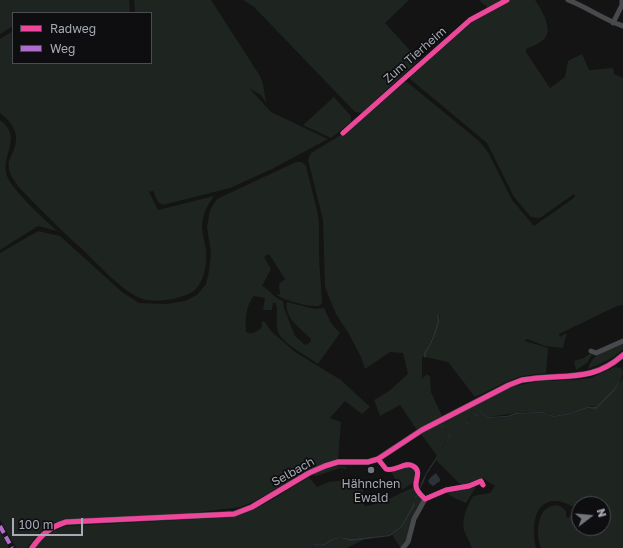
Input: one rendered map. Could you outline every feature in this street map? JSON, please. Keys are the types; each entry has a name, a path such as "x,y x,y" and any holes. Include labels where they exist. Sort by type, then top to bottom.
{"street":[{"name":"Zum Tierheim","path":"343,133 470,20 507,0"},
{"path":"568,0 579,4 613,23 623,26"},
{"path":"613,23 622,0"},
{"path":"591,350 596,352 623,341"},
{"name":"Selbach","path":"32,548 50,528 66,522 234,514 252,507 310,473 325,466 338,462 368,462 378,459 422,430 509,385 522,380 585,375 606,367 623,355"},
{"path":"378,459 386,470 409,465 414,466 418,470 417,490 426,499"},
{"path":"403,548 408,542 414,519 426,499 446,490 469,486 481,481 483,485"}],"shaded area":[{"path":"0,0 129,0 130,12 12,12 12,27 0,34"},
{"path":"134,0 211,0 260,76 266,103 261,95 250,89 271,112 328,139 272,169 230,188 163,205 158,202 153,191 149,192 158,210 214,196 203,217 202,229 206,258 201,282 195,290 190,293 168,300 145,300 133,295 118,284 59,228 18,186 9,170 9,162 16,141 15,131 11,123 0,113 0,39 12,32 12,64 152,64 152,12 135,12"},
{"path":"243,0 409,0 385,23 419,60 362,113 355,112 254,7"},
{"path":"479,0 503,0 488,8"},
{"path":"511,0 535,0 546,20 548,31 543,40 526,49 526,52 550,88 565,77 568,61 582,54 589,70 613,68 614,74 623,78 623,305 617,306 559,334 560,337 567,333 563,348 545,346 527,339 525,341 548,348 546,373 522,376 475,397 448,362 425,356 422,357 422,379 426,375 430,377 431,392 442,416 417,430 400,405 380,416 374,400 389,391 408,374 403,353 390,352 365,369 361,357 349,334 336,314 325,287 323,220 308,160 311,153 349,130 401,82 407,82 479,141 488,152 512,200 534,226 575,197 574,194 540,218 531,217 514,197 487,143 410,79 410,74 470,23","holes":["438,314 440,316 438,324 435,330 438,322"]},
{"path":"334,97 351,116 351,122 331,138 303,125"},
{"path":"0,120 7,127 10,133 11,140 6,160 6,168 7,176 10,182 22,197 57,231 38,226 0,250"},
{"path":"296,162 302,162 306,166 317,210 319,224 319,257 322,303 318,306 313,306 290,301 277,295 280,294 279,284 285,279 269,254 264,257 271,269 262,286 283,301 284,308 295,336 305,345 311,342 311,339 294,323 288,313 287,302 315,309 324,308 331,323 340,333 318,364 285,341 278,332 276,303 273,303 272,310 263,310 265,298 254,296 249,303 247,312 246,332 256,332 262,327 262,321 265,322 271,331 295,352 341,380 370,407 362,414 345,401 330,418 341,422 338,460 306,472 255,501 241,507 191,513 66,519 48,526 27,548 16,548 0,520 0,253 38,231 60,236 122,292 139,303 166,304 185,301 197,295 206,284 211,253 207,227 210,210 217,199"},
{"path":"623,343 623,349 615,356 588,369 590,363 597,355 607,349"},
{"path":"591,353 592,355 587,363 576,370 574,361 584,358"},
{"path":"615,367 621,368 623,371 620,381 596,407 592,406 571,413 554,416 548,413 526,412 487,417 479,409 477,416 473,414 468,419 468,423 465,422 450,436 443,425 440,424 511,387 539,381 591,378"},
{"path":"623,377 614,391 596,409 588,408 571,414 554,417 542,413 517,414 507,417 487,418 479,410 477,412 479,409 487,417 507,416 516,413 542,412 554,416 571,413 587,407 596,407 613,390"},
{"path":"623,379 623,548 541,548 538,537 540,518 547,508 554,505 558,505 566,511 566,517 568,518 571,516 571,536 611,536 611,496 571,496 571,506 563,502 554,501 541,507 535,519 534,526 536,548 472,548 463,526 466,512 473,496 490,493 495,486 483,478 469,485 462,486 436,460 450,437 465,422 468,423 472,415 478,416 477,412 479,410 487,418 507,417 517,414 542,413 554,417 571,414 588,408 597,408"},
{"path":"465,422 450,437 426,475 419,491 424,477 449,437 446,430 450,436"},
{"path":"439,424 446,429 449,437 437,456 421,434"},
{"path":"336,466 346,467 346,469 340,468 316,476 313,475 320,470"},
{"path":"409,466 416,471 414,482 402,490 391,472"},
{"path":"436,473 440,481 433,486 428,481"},
{"path":"309,477 317,487 329,482 352,479 356,489 363,488 364,506 383,501 414,487 418,494 413,499 413,505 401,526 389,535 351,539 336,538 325,544 315,544 311,548 36,548 49,534 66,526 234,517 263,505"},
{"path":"476,487 466,503 447,493 470,488"},
{"path":"419,495 422,500 406,541 401,548 392,535 402,527 415,505 413,501"},
{"path":"413,501 415,505 402,527 390,536 351,541 342,538 351,539 389,535 401,526 413,505"},
{"path":"0,531 9,548 0,548"},
{"path":"338,538 325,545 315,545 311,548 315,544 325,544"},
{"path":"345,538 351,541 365,539 347,548 312,548 315,545 324,545 332,540"}],"waterway":[{"path":"425,357 425,353 437,328 439,318 438,315"}],"marked path":[{"path":"0,526 12,548"}],"cycle path":[{"path":"343,133 470,20 507,0"},
{"path":"32,548 46,532 55,526 66,522 234,514 252,507 309,473 325,466 338,462 368,462 378,459 422,430 509,385 522,380 590,373 612,364 623,355"},
{"path":"378,459 386,469 389,470 407,465 416,468 418,473 416,488 425,499 446,490 469,486 481,481 483,485"}],"place":[{"name":"Hähnchen Ewald","path":"371,470"}]}
